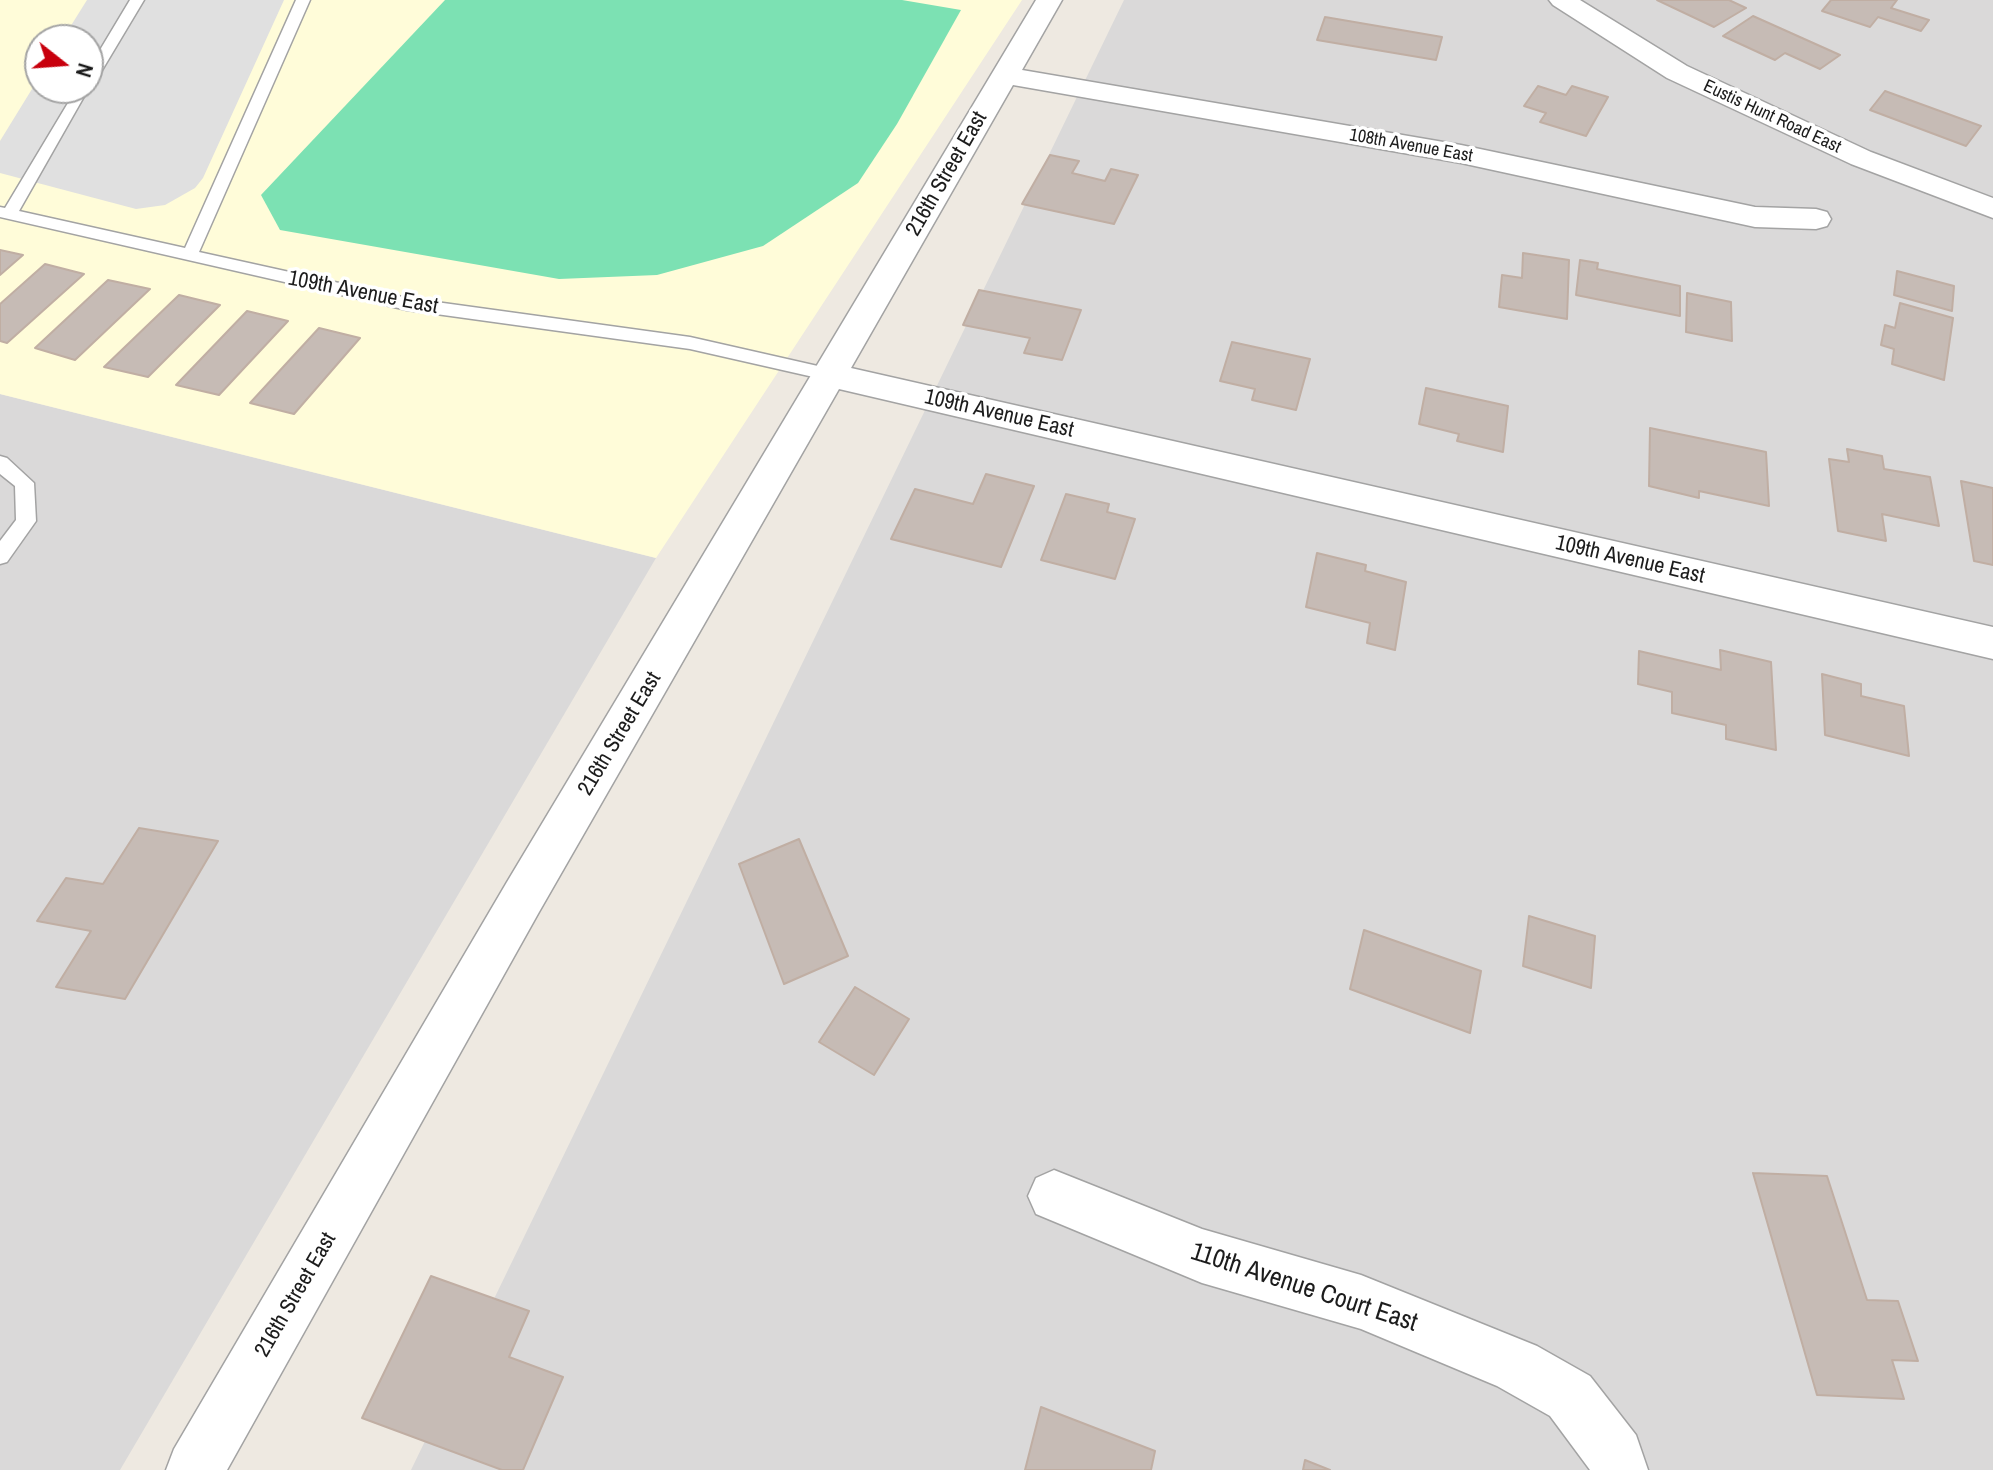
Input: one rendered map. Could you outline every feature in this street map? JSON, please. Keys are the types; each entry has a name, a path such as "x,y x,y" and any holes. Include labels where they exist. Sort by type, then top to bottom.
{"street":[{"name":"216th Street East","path":"195,1470 523,897 1049,0"},
{"name":"Eustis Hunt Road East","path":"1562,0 1690,79 1861,158 1993,209"},
{"name":"108th Avenue East","path":"1004,75 1461,154 1755,217 1816,219"},
{"name":"109th Avenue East","path":"831,375 1993,643"},
{"name":"110th Avenue Court East","path":"1054,1196 1202,1256 1361,1302 1517,1366 1570,1396 1617,1463"}],"lane":[{"path":"104,55 137,0"},
{"path":"189,257 303,0"},
{"path":"4,213 74,104"},
{"name":"109th Avenue East","path":"4,213 407,304 690,343 831,375"},
{"path":"0,463 24,483 26,521 0,556"}],"shaded area":[{"path":"0,0 1022,0 656,558 0,394"},
{"path":"87,0 284,0 203,178 195,188 165,205 136,209 0,173 0,141 24,102 104,104 104,24 72,24"},
{"path":"1124,0 1993,0 1993,1470 411,1470"},
{"path":"0,394 656,558 120,1470 0,1470"}],"green space":[{"path":"445,0 902,0 961,10 897,124 858,183 763,246 657,275 559,279 280,230 261,195"}],"building":[{"path":"1657,0 1729,0 1746,8 1714,27"},
{"path":"1831,0 1897,0 1891,8 1929,20 1921,31 1878,17 1870,27 1822,11"},
{"path":"1753,16 1840,55 1820,69 1785,53 1775,60 1723,36"},
{"path":"1325,17 1442,37 1436,60 1317,40"},
{"path":"1538,86 1566,95 1572,86 1608,97 1586,136 1540,122 1546,113 1524,106"},
{"path":"1885,91 1981,126 1966,146 1870,110"},
{"path":"1050,155 1079,161 1072,173 1105,181 1111,169 1138,175 1114,224 1022,204"},
{"path":"0,250 23,255 0,275"},
{"path":"1523,253 1569,260 1567,319 1499,307 1502,275 1522,278"},
{"path":"1580,260 1598,263 1597,269 1680,286 1680,316 1576,295"},
{"path":"45,264 84,274 7,343 0,341 0,304"},
{"path":"1897,271 1954,286 1952,311 1894,295"},
{"path":"108,280 150,289 75,360 35,348"},
{"path":"979,290 1081,310 1062,360 1024,353 1030,338 963,325"},
{"path":"1687,293 1731,302 1732,341 1686,332"},
{"path":"179,295 220,305 148,377 104,367"},
{"path":"1900,303 1953,318 1944,380 1892,364 1894,349 1881,345 1885,325 1895,328"},
{"path":"247,311 288,321 219,395 176,385"},
{"path":"319,328 360,338 294,414 250,403"},
{"path":"1232,342 1310,359 1296,410 1252,400 1255,389 1220,381"},
{"path":"1426,388 1508,406 1503,452 1457,441 1459,434 1419,424"},
{"path":"1650,428 1766,452 1769,506 1699,491 1699,498 1649,486"},
{"path":"1847,449 1882,456 1884,469 1930,477 1939,526 1882,514 1886,541 1838,531 1829,459 1849,462"},
{"path":"986,474 1034,486 1001,567 891,539 915,489 973,504"},
{"path":"1961,481 1993,488 1993,565 1974,561"},
{"path":"1066,494 1109,504 1107,512 1135,519 1115,579 1041,560"},
{"path":"1317,553 1366,565 1365,571 1406,582 1395,650 1367,643 1370,623 1306,607"},
{"path":"1720,650 1771,662 1776,750 1726,739 1726,725 1672,713 1672,692 1638,684 1639,651 1721,670"},
{"path":"1822,674 1861,684 1861,696 1904,706 1909,756 1825,735"},
{"path":"139,828 218,841 125,999 56,987 91,931 37,921 66,878 103,884"},
{"path":"799,839 848,956 784,984 739,864"},
{"path":"1529,916 1595,936 1591,988 1523,966"},
{"path":"1364,930 1481,971 1470,1033 1350,989"},
{"path":"855,987 909,1019 874,1075 819,1042"},
{"path":"1753,1173 1827,1176 1867,1300 1898,1301 1918,1361 1892,1360 1904,1399 1817,1395"},
{"path":"431,1276 529,1311 509,1357 563,1377 523,1470 502,1470 362,1418"},
{"path":"1041,1407 1155,1451 1151,1470 1025,1470"},
{"path":"1305,1460 1330,1470 1303,1470"}]}
